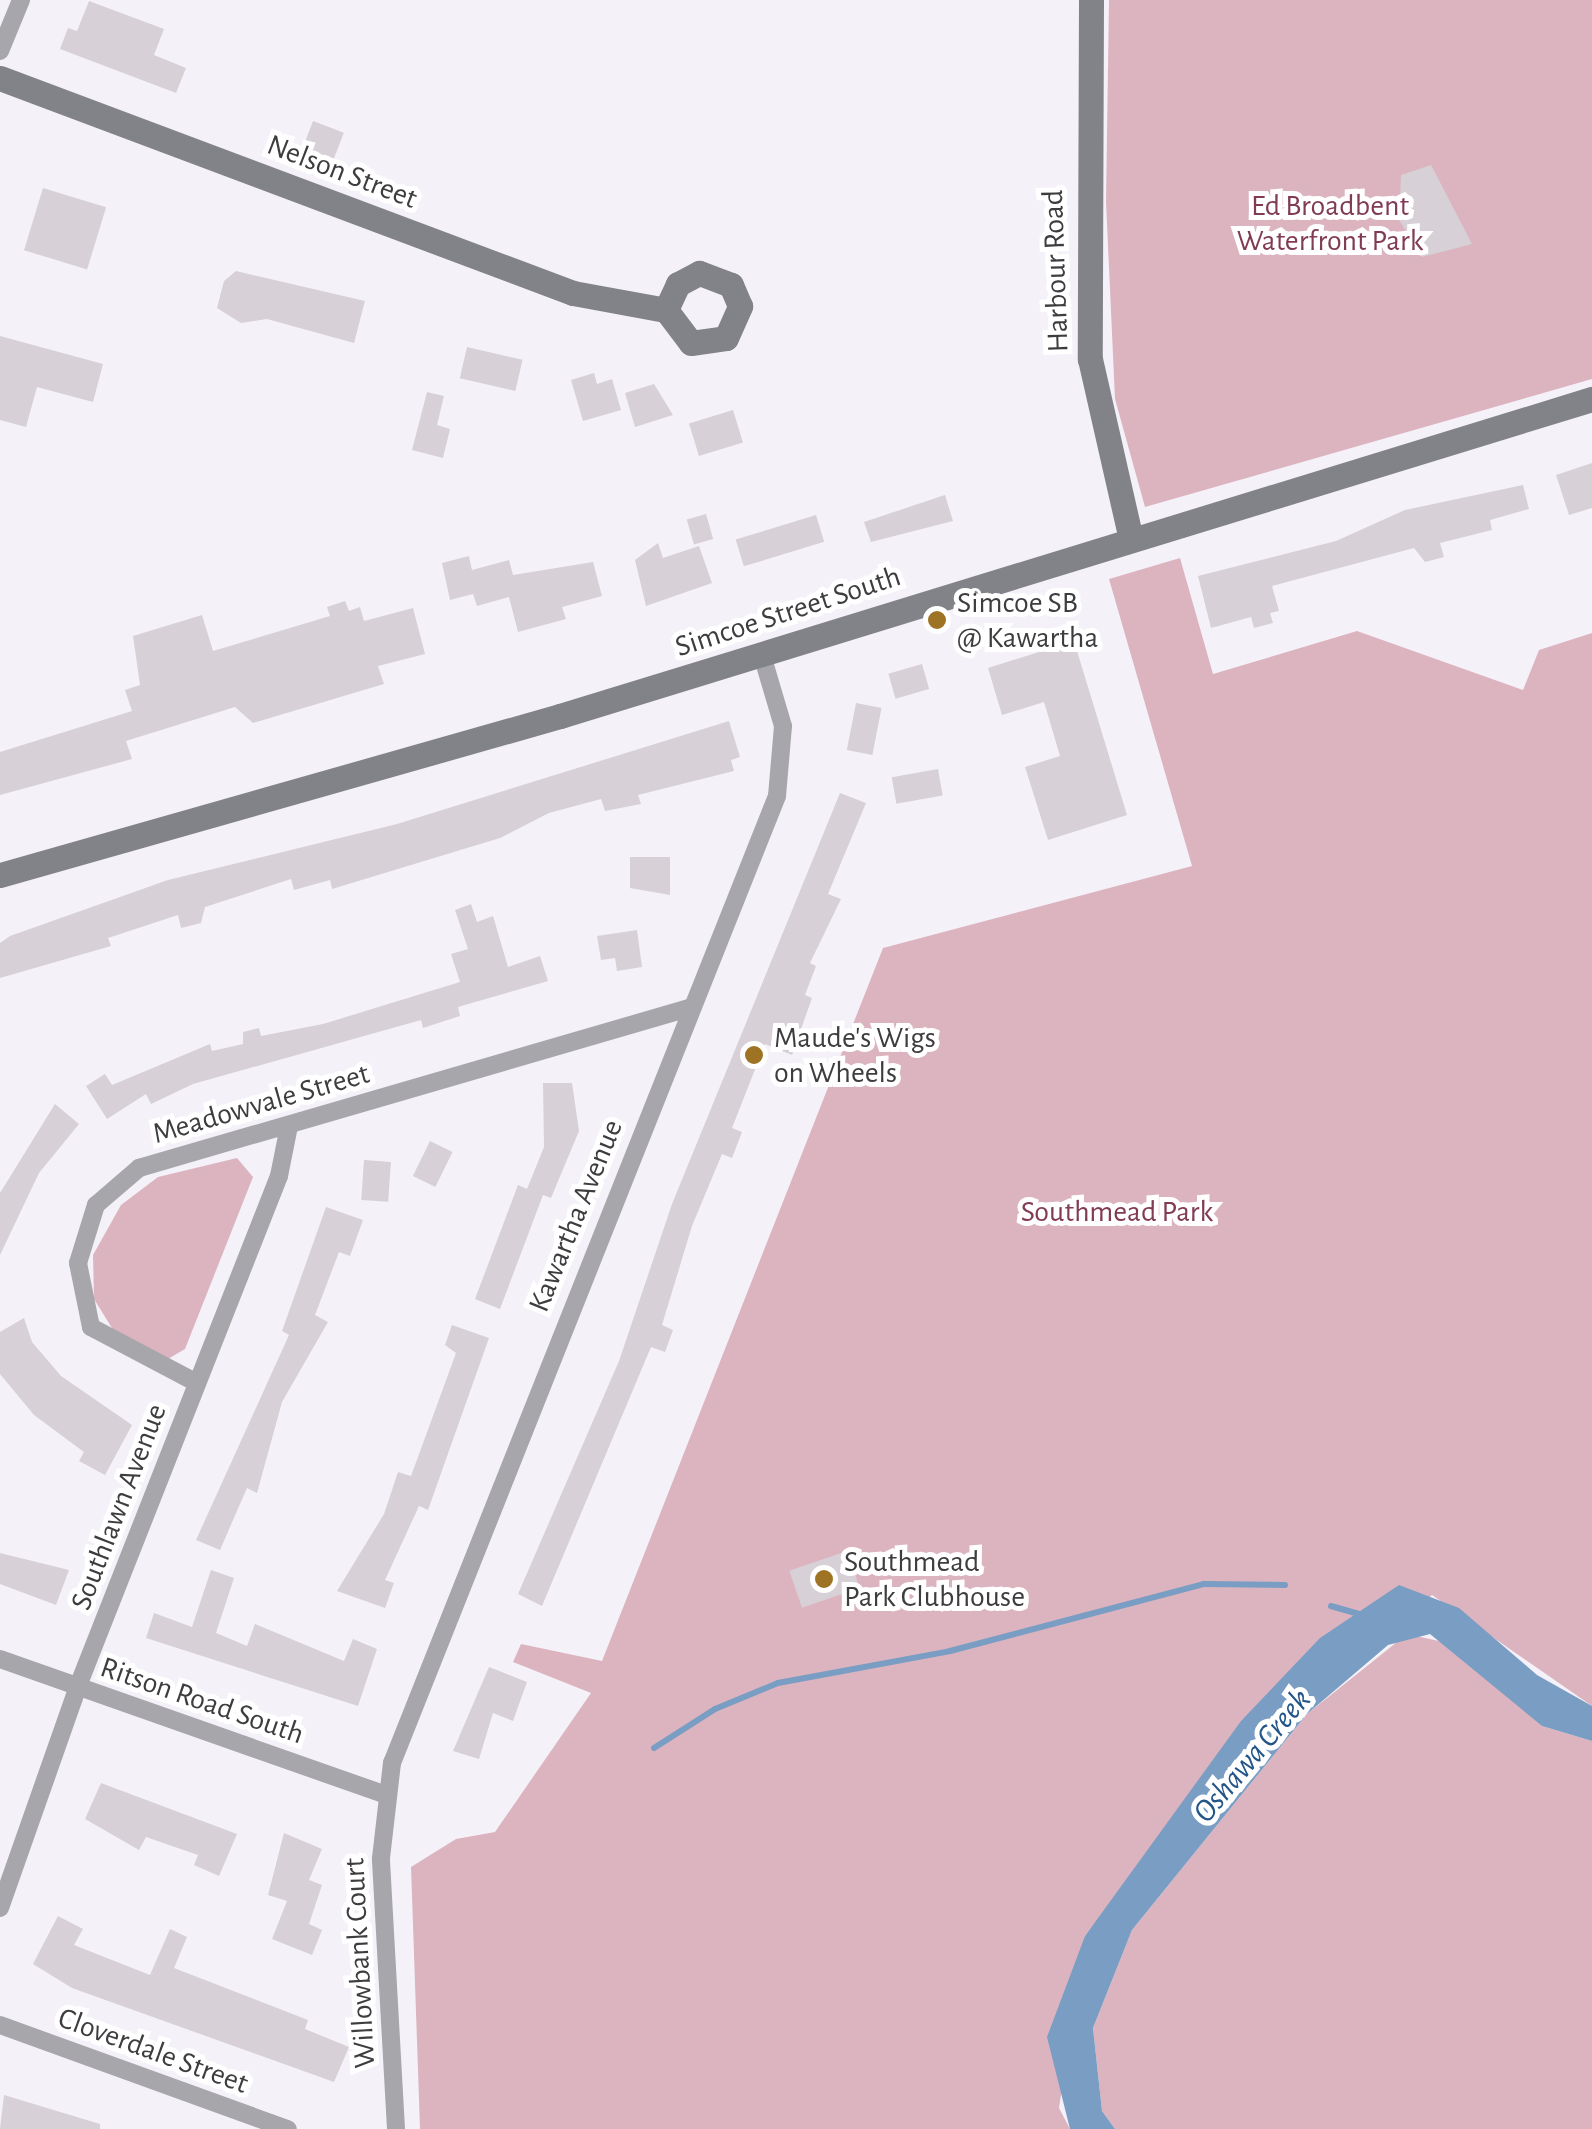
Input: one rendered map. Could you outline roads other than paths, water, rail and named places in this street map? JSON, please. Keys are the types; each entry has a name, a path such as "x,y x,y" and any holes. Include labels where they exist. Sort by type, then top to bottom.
{"street":[{"path":"0,50 20,0"},
{"name":"Harbour Road","path":"1091,0 1084,178 1090,359 1130,535"},
{"name":"Nelson Street","path":"0,78 573,294 666,310"},
{"name":"Simcoe Street South","path":"0,876 762,655 1130,535 1592,398"},
{"name":"Kawartha Avenue","path":"386,1795 454,1595 777,796 783,726 762,655"},
{"name":"Meadowvale Street","path":"196,1383 136,1358 91,1327 78,1263 96,1204 139,1168 689,1008"},
{"name":"Southlawn Avenue","path":"0,1908 78,1686 279,1176 289,1126"},
{"name":"Ritson Road South","path":"0,1659 386,1795"},
{"name":"Willowbank Court","path":"386,1795 382,1876 396,2129"},
{"name":"Cloverdale Street","path":"0,2025 288,2129"}],"water":[{"name":"Oshawa Creek","path":"1399,1585 1459,1608 1537,1675 1592,1706 1592,1741 1542,1726 1430,1634 1388,1645 1307,1714 1132,1930 1093,2028 1102,2111 1115,2129 1070,2129 1047,2037 1085,1936 1241,1721 1320,1638"}],"waterway":[{"path":"654,1748 715,1709 778,1683 950,1651 1204,1584 1285,1585"},
{"path":"1331,1606 1359,1614"}],"place":[{"name":"Simcoe SB @ Kawartha","path":"937,620"},
{"name":"Maude's Wigs on Wheels","path":"754,1055"},
{"name":"Southmead Park Clubhouse","path":"824,1579"}],"park label":[{"name":"Ed Broadbent Waterfront Park","path":"1330,223"},
{"name":"Southmead Park","path":"1117,1212"}]}
